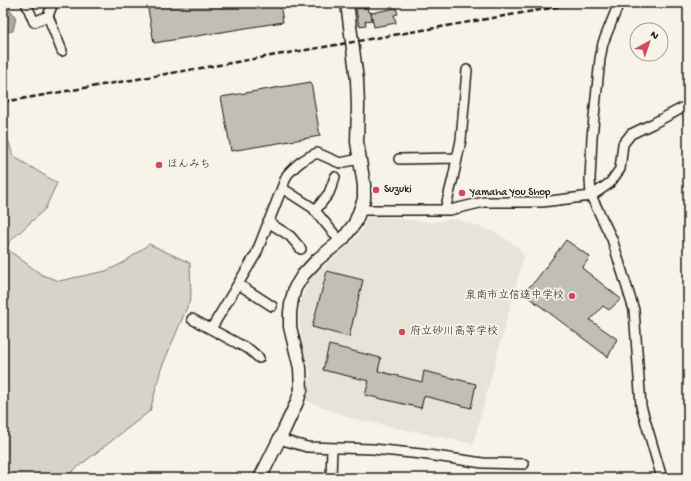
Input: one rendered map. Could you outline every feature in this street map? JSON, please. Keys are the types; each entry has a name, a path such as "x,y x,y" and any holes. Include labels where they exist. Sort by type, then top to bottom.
{"street":[{"path":"26,3 34,22 48,16"},
{"path":"53,3 48,16 62,51"},
{"path":"260,478 302,390 300,368 290,327 290,312 295,288 303,275 318,259 343,239 355,223 364,199 364,185 357,142 357,80 347,3"},
{"path":"619,3 603,43 600,59 592,137 590,180 591,196 612,239 634,310 641,406 662,478"},
{"path":"445,210 462,140 468,70"},
{"path":"360,210 450,210 484,202 542,202 591,196 610,183 620,169 623,144 631,134 688,105"},
{"path":"211,329 256,254 287,175 296,165 310,156 317,154 340,163 359,159"},
{"path":"399,159 458,158"},
{"path":"315,211 329,193 335,177"},
{"path":"282,188 313,208 340,241"},
{"path":"268,222 290,236 301,248"},
{"path":"238,284 272,306"},
{"path":"192,318 250,350 259,358"},
{"path":"279,440 307,447 373,449 483,463 524,464"},
{"path":"331,478 332,448"}],"shaded area":[{"path":"3,3 6,3 16,18 13,31 3,33"},
{"path":"3,123 13,156 57,183 45,209 9,242 7,249 42,275 59,281 106,271 123,263 149,244 190,263 191,298 161,369 150,411 74,470 66,478 3,478"},
{"name":"府立砂川高等学校","path":"368,215 430,222 454,219 466,222 497,233 518,247 524,256 473,444 350,418 304,400 311,374 303,346 299,319 299,305 309,281 356,239 363,228"}],"building":[{"path":"147,3 280,3 283,22 154,43"},
{"path":"367,7 368,12 371,12 372,20 365,21 366,25 359,26 356,9"},
{"path":"396,8 398,14 394,15 396,23 374,27 371,13"},
{"path":"311,82 320,136 231,151 221,97"},
{"name":"泉南市立信達中学校","path":"566,240 590,257 582,268 621,299 609,310 603,306 590,320 617,339 608,357 523,293 536,280"},
{"path":"327,271 363,280 349,337 312,327"},
{"path":"329,345 381,358 378,371 422,382 424,371 476,384 471,408 424,396 421,408 365,395 369,381 323,370"}],"railway":[{"path":"3,102 580,3"}],"place":[{"name":"ほんみち","path":"159,165"},
{"name":"Suzuki","path":"376,190"},
{"name":"Yamaha You Shop","path":"462,193"},
{"name":"泉南市立信達中学校","path":"572,296"},
{"name":"府立砂川高等学校","path":"402,332"}]}
